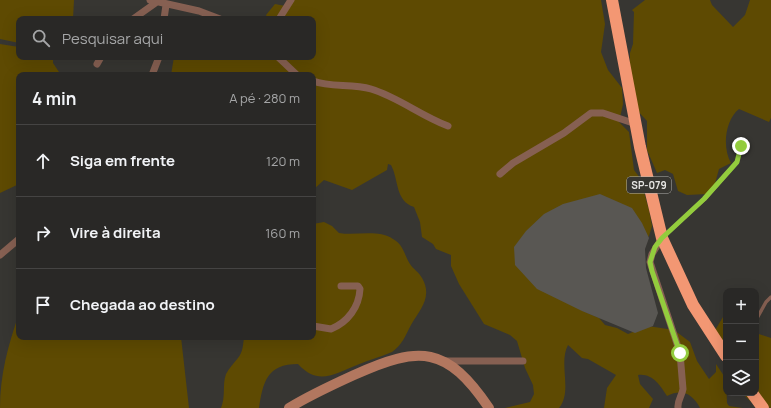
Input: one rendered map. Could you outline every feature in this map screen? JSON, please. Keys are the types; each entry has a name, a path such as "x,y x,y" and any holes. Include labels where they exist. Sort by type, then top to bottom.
{"highway":[{"name":"SP-079","path":"612,0 636,124 655,214 662,238 689,298 723,351"},
{"path":"754,396 763,408"}],"street":[{"path":"281,16 291,0"},
{"path":"137,16 154,1 166,5 199,11 212,16"},
{"path":"164,16 166,5"},
{"path":"97,64 99,60"},
{"path":"153,72 158,60"},
{"path":"281,60 293,72"},
{"path":"316,83 368,88 385,93 429,118 448,126"},
{"path":"500,174 513,163 564,133 591,113 603,113 636,124"},
{"path":"662,238 652,254 650,262 680,353 683,389 682,395 678,402 678,408"},
{"path":"0,255 16,242"},
{"path":"316,326 331,329 348,318 356,307 360,289 358,286 341,286"},
{"path":"289,408 306,397 370,368 405,356 423,355 442,360 523,361"},
{"path":"442,360 462,375 476,389 490,408"}],"lane":[{"path":"662,238 704,199 737,162 741,146"},
{"path":"759,315 766,302 771,297"}],"shaded area":[{"path":"0,0 74,0 73,16 16,16 16,42 0,39"},
{"path":"292,0 601,0 605,24 601,52 608,70 622,88 623,104 619,122 629,132 634,170 640,178 652,226 649,236 641,243 563,297 583,311 599,318 605,325 617,328 628,334 648,326 674,330 690,342 697,361 709,379 716,372 716,364 723,374 723,396 727,396 727,403 729,406 743,408 700,408 690,396 678,393 667,396 651,378 638,375 640,384 653,399 649,408 604,408 607,388 616,375 588,359 582,358 568,345 564,360 565,394 559,408 505,408 530,402 534,394 533,385 525,368 517,341 510,335 484,324 459,284 451,266 451,255 436,249 433,244 422,237 420,222 414,207 408,204 400,195 391,165 388,164 387,170 352,190 324,180 316,187 316,72 172,72 174,60 316,60 316,16 266,16 275,4 285,6"},
{"path":"645,0 710,0 712,5 733,27 745,15 750,0 771,0 771,118 769,122 739,109 734,114 726,134 726,150 731,163 719,169 714,187 707,194 687,195 678,191 673,174 665,170 657,173 647,150 647,121 635,108 629,84 630,53 633,44 634,12 632,10"},
{"path":"0,44 16,47 16,60 53,60 53,63 59,72 16,72 16,185 0,193"},
{"path":"324,222 332,226 339,233 374,233 387,236 397,241 402,247 410,264 421,276 425,285 426,297 424,303 401,343 392,352 341,372 326,376 312,375 298,364 279,367 268,376 262,390 259,408 221,408 226,374 241,353 243,340 316,340 316,223"},
{"path":"723,317 723,349 714,332"},
{"path":"16,323 16,340 181,340 189,408 0,408 1,384 11,337"},
{"path":"759,334 771,338 771,408 755,404 745,396 759,396"}],"building":[{"path":"600,194 632,208 642,223 649,238 645,249 646,268 658,313 653,326 635,333 582,311 537,289 515,265 514,247 526,231 544,214 563,204"}],"route":[{"path":"680,353 652,271 650,262 652,254 662,238 688,216 737,162 741,146"}]}
